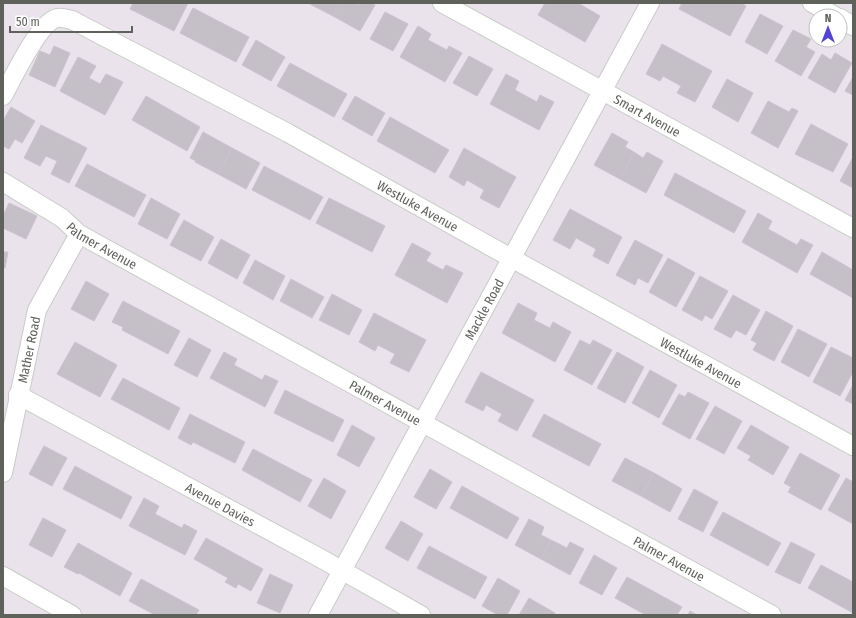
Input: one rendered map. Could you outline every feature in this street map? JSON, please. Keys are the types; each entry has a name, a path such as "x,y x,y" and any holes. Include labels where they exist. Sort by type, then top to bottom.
{"street":[{"name":"Smart Avenue","path":"442,3 853,228"},
{"name":"Mackle Road","path":"318,615 510,258 650,3"},
{"path":"812,3 821,8"},
{"name":"Westluke Avenue","path":"5,93 37,37 47,23 58,17 72,20 288,133 510,258 853,446"},
{"name":"Palmer Avenue","path":"3,182 62,218 79,234 772,615"},
{"name":"Mather Road","path":"3,474 18,395 37,310 66,255 79,234"},
{"name":"Avenue Davies","path":"18,395 343,571 421,615"},
{"path":"3,576 9,581 72,615"}],"building":[{"path":"133,3 188,3 174,31 130,9"},
{"path":"308,3 340,3 333,16"},
{"path":"340,3 355,3 359,5 361,3 371,3 375,5 360,31 333,16"},
{"path":"545,3 578,3 600,16 585,42 538,15"},
{"path":"682,3 741,3 746,6 730,36 679,9"},
{"path":"193,8 249,37 236,62 180,33"},
{"path":"385,12 408,24 393,51 370,39"},
{"path":"760,14 783,26 767,54 745,42"},
{"path":"418,26 431,34 428,40 447,50 449,46 462,53 445,82 400,57"},
{"path":"793,30 808,38 808,44 806,47 815,52 801,76 775,61"},
{"path":"256,40 285,57 271,81 242,65"},
{"path":"662,44 712,71 695,102 677,93 681,86 663,76 660,81 646,74"},
{"path":"54,46 70,53 55,87 29,75 40,51 50,55"},
{"path":"835,53 852,63 835,93 808,78 822,54 831,60"},
{"path":"469,56 493,69 477,96 453,83"},
{"path":"78,57 96,66 89,78 100,84 106,74 123,82 105,115 60,91"},
{"path":"290,63 347,94 334,117 277,86"},
{"path":"506,74 519,81 515,90 537,102 540,95 554,102 539,130 490,104"},
{"path":"853,77 853,95 845,91"},
{"path":"727,79 753,93 738,122 712,107"},
{"path":"146,96 200,127 187,151 132,120"},
{"path":"355,96 385,113 372,136 342,119"},
{"path":"768,101 789,112 792,108 798,111 778,148 751,133"},
{"path":"11,107 35,121 22,143 15,139 9,149 3,146 3,121"},
{"path":"390,117 449,150 435,173 377,141"},
{"path":"811,124 848,144 833,172 795,154"},
{"path":"41,125 87,148 69,183 51,174 57,161 46,156 40,166 24,158"},
{"path":"203,132 232,148 218,174 190,158"},
{"path":"612,133 628,142 625,147 634,152 620,179 594,165"},
{"path":"232,148 260,163 246,189 218,174"},
{"path":"464,148 516,177 499,208 480,198 484,190 467,180 464,186 449,177"},
{"path":"634,152 643,158 647,152 663,161 646,193 620,179"},
{"path":"853,157 853,188 840,181"},
{"path":"87,164 146,195 134,217 75,186"},
{"path":"264,166 323,197 310,220 252,190"},
{"path":"675,173 746,211 734,233 664,195"},
{"path":"151,198 180,214 167,239 138,224"},
{"path":"329,198 385,226 372,252 316,223"},
{"path":"9,203 37,216 26,239 3,228 3,216"},
{"path":"570,209 622,237 608,264 593,256 596,249 576,238 570,249 553,240"},
{"path":"758,213 772,221 768,229 797,245 801,239 813,245 797,273 742,242"},
{"path":"184,220 214,237 201,261 170,245"},
{"path":"221,239 250,255 237,279 208,263"},
{"path":"635,240 663,255 648,283 638,278 635,285 616,275"},
{"path":"412,243 431,253 426,261 443,270 446,265 463,273 447,303 395,275"},
{"path":"3,252 8,252 5,268 3,267"},
{"path":"822,252 853,270 853,298 810,274"},
{"path":"668,258 695,273 676,307 649,292"},
{"path":"255,260 285,276 273,300 243,283"},
{"path":"700,276 728,291 712,319 705,315 702,321 682,310"},
{"path":"291,279 324,297 312,318 280,301"},
{"path":"86,281 109,294 94,321 71,309"},
{"path":"332,294 362,310 349,335 319,320"},
{"path":"733,295 760,310 746,335 736,330 731,338 714,329"},
{"path":"123,301 180,331 168,354 122,330 123,327 112,322"},
{"path":"518,303 537,313 534,320 550,328 553,322 571,332 555,362 502,333"},
{"path":"766,311 793,326 774,361 753,350 757,343 751,340"},
{"path":"374,313 426,340 409,372 390,363 395,354 378,345 375,351 359,342"},
{"path":"798,329 827,344 809,377 781,362"},
{"path":"189,338 211,350 197,377 174,365"},
{"path":"580,340 590,345 593,340 612,350 592,385 564,370"},
{"path":"75,342 117,365 100,397 57,374"},
{"path":"831,347 853,358 853,372 840,396 813,382"},
{"path":"224,352 237,359 234,365 262,380 265,375 278,381 265,407 210,378"},
{"path":"617,352 644,367 625,403 597,388"},
{"path":"650,370 677,385 659,418 632,403"},
{"path":"481,372 534,400 517,431 498,421 502,414 486,405 483,411 465,402"},
{"path":"123,378 180,408 169,430 111,399"},
{"path":"853,385 853,404 845,400"},
{"path":"285,390 344,420 333,442 274,413"},
{"path":"688,392 709,403 690,439 662,424 679,394 685,397"},
{"path":"715,406 742,421 724,454 696,439"},
{"path":"190,414 245,442 235,463 193,442 191,445 178,438"},
{"path":"544,414 601,444 589,466 532,436"},
{"path":"352,425 375,438 359,467 337,455"},
{"path":"751,425 789,447 773,475 748,460 751,456 737,448"},
{"path":"44,446 67,458 52,486 29,474"},
{"path":"253,449 312,480 300,502 242,470"},
{"path":"800,453 840,475 821,510 788,492 791,487 784,483"},
{"path":"625,458 654,473 641,496 612,481"},
{"path":"75,466 132,497 121,519 63,489"},
{"path":"430,469 452,482 436,509 414,497"},
{"path":"654,473 682,489 670,512 641,496"},
{"path":"324,478 346,491 331,519 308,506"},
{"path":"846,478 853,482 853,524 828,510"},
{"path":"462,486 519,518 507,539 450,508"},
{"path":"694,489 718,502 703,532 678,519"},
{"path":"144,498 159,506 155,514 182,528 184,524 197,531 185,555 129,526"},
{"path":"723,512 781,543 768,566 710,535"},
{"path":"43,518 66,530 52,557 29,545"},
{"path":"529,519 544,527 541,535 551,540 541,559 515,545"},
{"path":"401,521 423,534 408,561 385,548"},
{"path":"206,538 263,569 251,591 238,584 236,588 225,582 228,578 194,559"},
{"path":"551,540 567,548 570,542 584,549 570,575 541,559"},
{"path":"791,542 815,554 800,584 775,572"},
{"path":"78,543 132,573 120,596 79,573 78,574 64,567"},
{"path":"429,546 487,577 475,599 417,568"},
{"path":"594,555 617,568 602,595 579,583"},
{"path":"821,565 853,582 853,613 808,588"},
{"path":"270,574 293,585 280,613 257,603"},
{"path":"627,577 682,607 677,615 646,615 615,598"},
{"path":"498,578 520,591 507,615 498,615 482,606"},
{"path":"141,579 199,610 196,615 155,615 129,601"},
{"path":"529,598 555,613 554,615 519,615"},
{"path":"690,611 697,615 688,615"}]}
